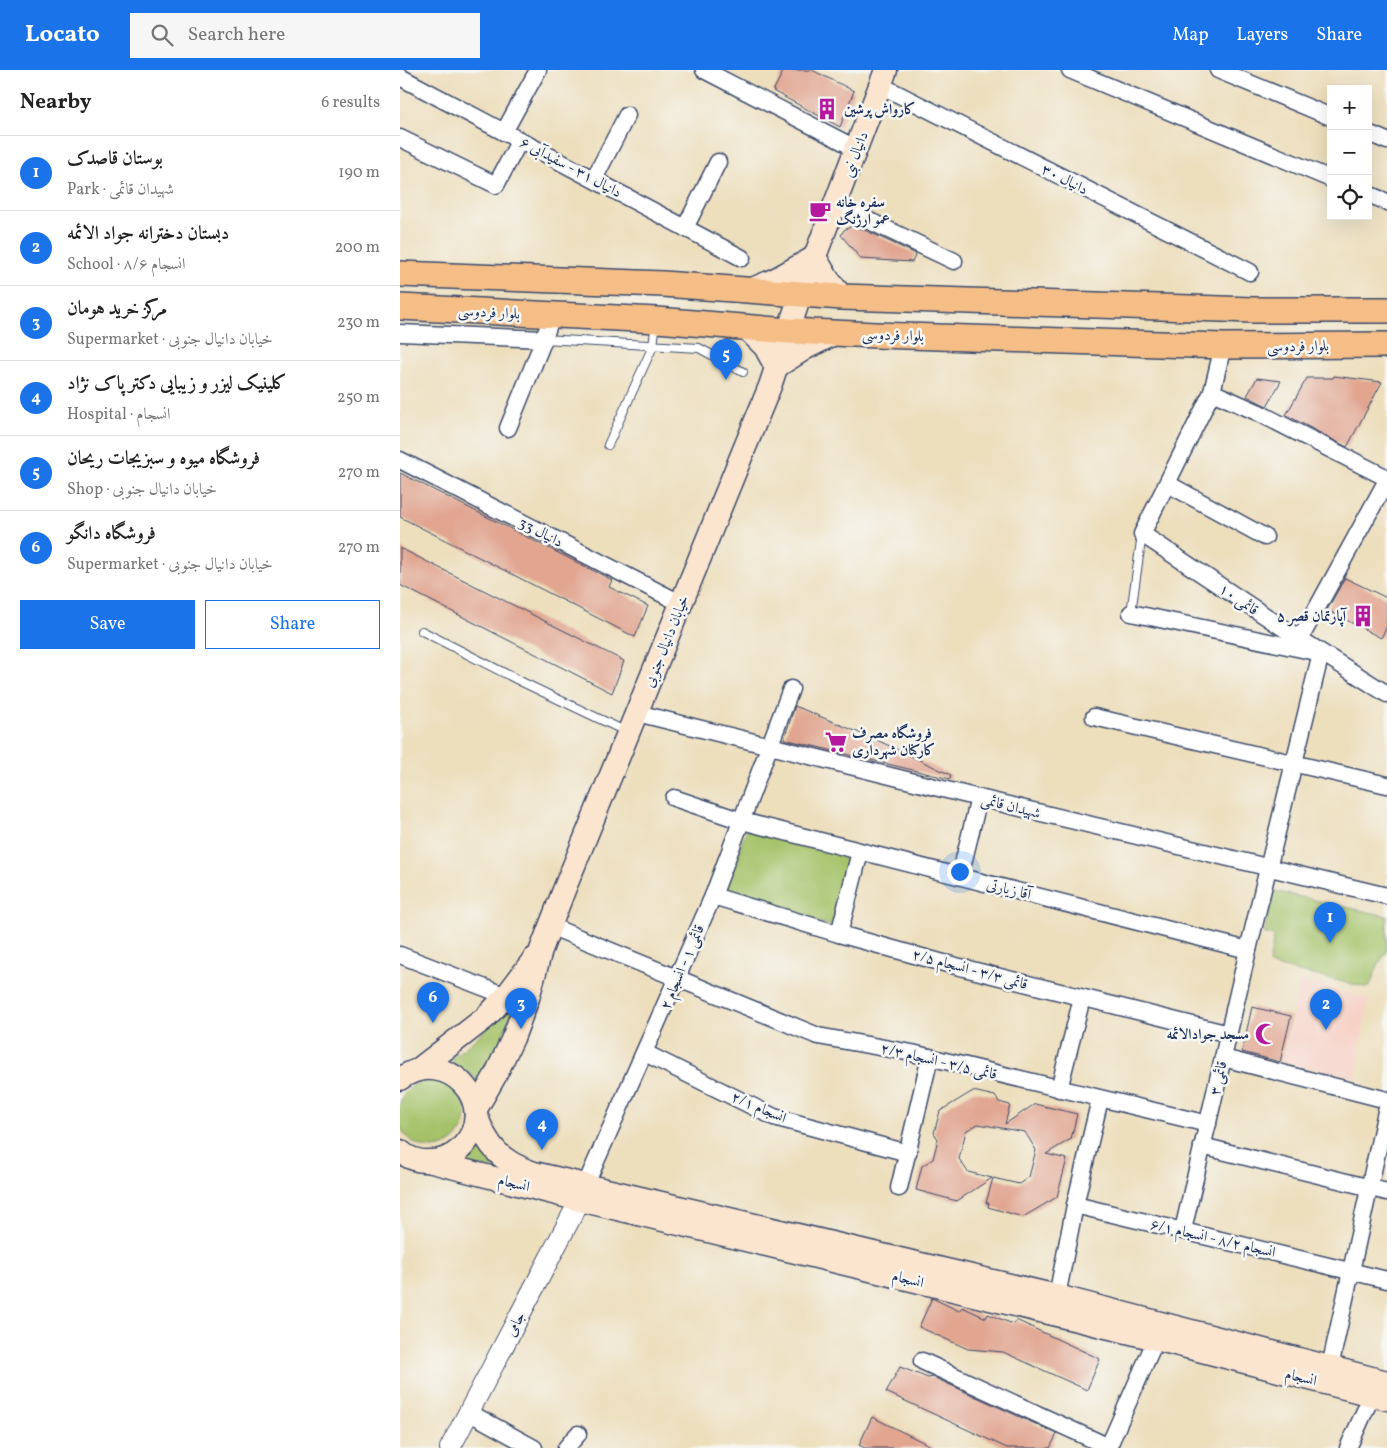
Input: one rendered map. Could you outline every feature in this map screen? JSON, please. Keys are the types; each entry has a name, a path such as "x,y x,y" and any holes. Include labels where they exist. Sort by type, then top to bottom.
{"main road":[{"name":"دانیال نبی","path":"789,331 801,293 883,77"},
{"path":"750,290 774,280 815,257 828,279 842,297"},
{"path":"400,274 622,282 842,297 1253,310 1387,310"},
{"path":"621,319 622,282"},
{"name":"بلوار فردوسی","path":"400,307 657,320 836,333 1223,346 1387,345"},
{"path":"745,327 765,347 776,367 806,348 836,333"},
{"name":"خیابان دانیال جنوبی","path":"411,1157 445,1159 458,1151 469,1140 475,1126 476,1112 513,1038 528,998 541,950 550,926 682,604 789,331"},
{"name":"خیابان دانیال جنوبی","path":"407,1072 485,1018 506,996 541,950"},
{"name":"انسجام","path":"407,1072 432,1068 445,1071 457,1077 466,1086 472,1098 482,1132 496,1151 513,1165 583,1192 1156,1340 1382,1392"},
{"name":"انسجام","path":"411,1157 583,1192 1057,1296 1330,1367 1382,1392"}],"street":[{"path":"504,132 538,70"},
{"path":"704,70 857,149"},
{"path":"1070,70 1327,176"},
{"path":"1218,70 1327,114"},
{"name":"دانیال ۳۱ - سفیدآبی ۶","path":"404,75 504,132 742,258"},
{"name":"دانیال ۳۰","path":"883,77 1250,272"},
{"path":"594,180 627,115"},
{"path":"1372,135 1387,141"},
{"path":"400,138 496,185 520,140"},
{"path":"685,228 718,162"},
{"path":"1372,196 1387,202"},
{"path":"836,205 954,262"},
{"path":"508,428 552,315"},
{"path":"400,333 544,339"},
{"path":"1142,534 1212,392 1223,346"},
{"path":"1212,392 1256,412 1387,479 1300,639"},
{"name":"دانیال 33","path":"400,460 682,604"},
{"path":"1168,484 1265,537"},
{"name":"قائمی ۱۰","path":"1142,534 1321,653 1387,694"},
{"path":"1131,613 1321,653"},
{"name":"قائمی ۳","path":"1183,1230 1248,950 1321,653"},
{"name":"قائمی ۱ - انسجام ۲","path":"583,1192 713,896 791,689"},
{"path":"1094,717 1387,785"},
{"name":"شهیدان قائمی","path":"633,723 769,745 979,798 1387,896"},
{"name":"آقا زیارتی","path":"674,798 742,820 860,852 1248,950"},
{"path":"960,876 979,798"},
{"path":"839,934 860,852"},
{"name":"قائمی ۳/۳ - انسجام ۲/۵","path":"713,896 940,962 1229,1034"},
{"name":"قائمی ۳/۵ - انسجام ۲/۳","path":"550,926 818,1036 930,1057 1060,1090 1208,1124"},
{"path":"400,955 506,996"},
{"path":"1060,1090 1082,998"},
{"name":"انسجام ۲/۱","path":"645,1053 774,1117 908,1153"},
{"path":"899,1188 930,1057"},
{"path":"1223,1058 1387,1100"},
{"path":"1057,1296 1100,1099"},
{"path":"1330,1367 1387,1107"},
{"path":"1202,1146 1387,1192"},
{"name":"جامی","path":"450,1448 470,1413 583,1192"},
{"name":"انسجام ۸/۲ - انسجام ۶/۱","path":"1076,1205 1387,1280"},
{"path":"922,1361 1108,1448 1156,1340"},
{"path":"1348,1448 1382,1392"},
{"path":"470,1413 534,1448"},
{"path":"566,1448 578,1434"}],"lane":[{"path":"608,445 653,346 657,320"},
{"path":"544,339 699,348 743,372"},
{"path":"1131,613 1142,534"},
{"path":"422,631 524,683 633,723"}],"shaded area":[{"path":"1300,981 1369,998 1355,1079 1282,1062"}],"green space":[{"path":"748,826 856,858 835,927 722,894"},
{"path":"1274,891 1387,916 1387,951 1369,988 1270,965 1274,936 1264,934"},
{"path":"523,983 486,1080 477,1080 468,1072 453,1064 453,1056 483,1032"},
{"path":"432,1080 445,1083 456,1090 463,1101 466,1114 463,1127 456,1138 445,1145 432,1148 419,1145 408,1138 401,1127 398,1114 401,1101 408,1090 419,1083"},
{"path":"475,1140 501,1169 457,1165"}],"building":[{"name":"کارواش پرشین","path":"784,70 812,70 854,91 840,127 773,91"},
{"path":"854,225 916,254 912,262 861,259 841,235 844,230"},
{"path":"1334,376 1382,382 1347,447 1286,415 1307,378 1333,378"},
{"path":"1257,378 1281,381 1267,406 1247,396"},
{"path":"400,473 612,580 609,587 648,606 635,637 400,517"},
{"path":"400,548 624,661 612,693 400,585"},
{"name":"آپارتمان قصر ۵","path":"1345,578 1387,598 1387,626 1381,638 1327,610"},
{"name":"فروشگاه مصرف کارکنان شهرداری","path":"795,706 879,741 951,775 950,779 784,739"},
{"name":"مسجد جوادالائمه","path":"1252,1007 1291,1016 1280,1062 1242,1052"},
{"path":"973,1091 995,1096 999,1102 1010,1105 1005,1124 1035,1104 1077,1114 1071,1139 1046,1154 1067,1159 1057,1197 1023,1217 988,1207 989,1203 986,1203 993,1178 1019,1184 1029,1177 1036,1150 1025,1132 978,1124 966,1131 959,1159 968,1172 992,1178 957,1201 916,1190 922,1166 933,1159 938,1139 934,1133 940,1111"},
{"path":"932,1298 959,1311 962,1307 986,1318 988,1314 1013,1324 1016,1320 1100,1359 1087,1390 1003,1352 968,1349 919,1327"},
{"path":"900,1367 928,1378 933,1377 1057,1434 1050,1448 1007,1448 886,1392"},
{"path":"872,1417 935,1448 865,1448 859,1445"}],"place":[{"name":"کارواش پرشین","path":"827,109"},
{"name":"سفره خانه عمو ارژنگ","path":"820,211"},
{"name":"فروشگاه میوه و سبزیجات ریحان","path":"726,380"},
{"name":"آپارتمان قصر ۵","path":"1363,616"},
{"name":"فروشگاه مصرف کارکنان شهرداری","path":"836,742"},
{"name":"بوستان قاصدک","path":"1330,943"},
{"name":"فروشگاه دانگو","path":"433,1023"},
{"name":"مرکز خرید هومان","path":"521,1029"},
{"name":"دبستان دخترانه جواد الائمه","path":"1326,1030"},
{"name":"مسجد جوادالائمه","path":"1266,1034"},
{"name":"کلینیک لیزر و زیبایی دکتر پاک نژاد","path":"542,1150"}]}
